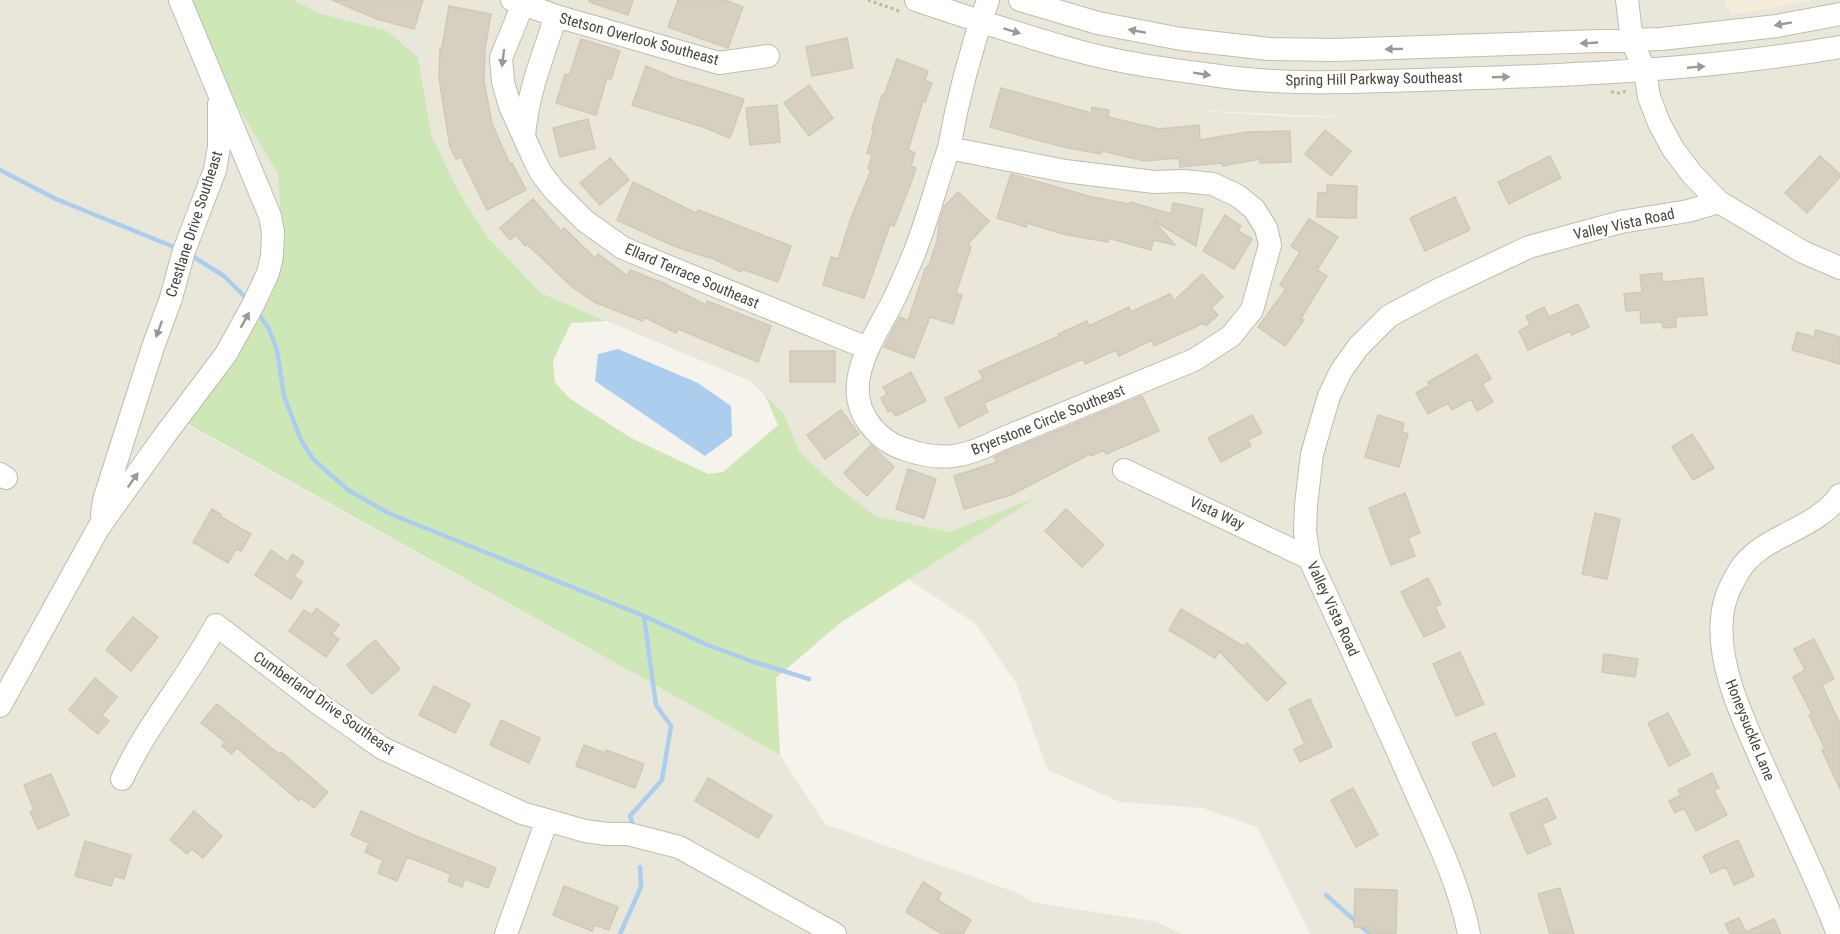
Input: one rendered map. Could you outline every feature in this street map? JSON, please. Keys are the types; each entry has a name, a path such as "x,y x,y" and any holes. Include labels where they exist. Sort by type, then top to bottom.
{"street":[{"path":"180,0 211,71"},
{"name":"Spring Hill Parkway Southeast","path":"916,0 1079,51 1137,64 1214,76 1272,81 1335,82 1645,71 1723,64 1839,47"},
{"path":"949,148 958,98 988,0"},
{"name":"Spring Hill Parkway Southeast","path":"1020,0 1098,23 1181,39 1269,49 1358,50 1632,41 1719,34 1777,26 1835,9"},
{"path":"1627,0 1632,41 1645,71 1649,97 1655,115 1673,149 1692,174 1719,202 1803,252 1840,266"},
{"name":"Stetson Overlook Southeast","path":"517,2 556,16 719,63 768,56"},
{"name":"Ellard Terrace Southeast","path":"517,2 501,58 503,82 510,106 541,173 555,191 585,221 623,249 867,348"},
{"path":"1835,9 1839,47"},
{"path":"524,138 532,87 556,16"},
{"name":"Crestlane Drive Southeast","path":"99,527 104,500 171,298 184,251 215,170 219,147 220,109 211,71"},
{"name":"Crestlane Drive Southeast","path":"0,706 99,527 226,354 253,306 268,273 274,243 270,216 211,71"},
{"name":"Bryerstone Circle Southeast","path":"949,148 1065,171 1154,182 1184,181 1213,184 1238,196 1254,209 1266,228 1270,245 1252,310 1232,336 1194,360 961,456 938,458 920,455 897,447 877,433 861,414 858,396 867,348 893,301 916,249 949,148"},
{"name":"Valley Vista Road","path":"1469,934 1457,890 1439,844 1309,558 1305,532 1311,464 1329,396 1341,371 1358,347 1389,316 1436,291 1529,247 1621,222 1688,211 1719,202"},
{"name":"Vista Way","path":"1124,470 1309,558"},
{"name":"Honeysuckle Lane","path":"1838,934 1741,715 1726,667 1721,619 1725,602 1743,566 1765,547 1821,516 1840,495"},
{"name":"Cumberland Drive Southeast","path":"122,779 131,758 176,687 202,652 216,625 318,703 382,748 522,813 585,831 628,834 679,847 834,934"},
{"path":"506,934 547,820"}],"shaded area":[{"path":"0,0 191,0 220,78 278,174 282,250 186,424 780,755 825,824 1015,892 1033,902 1157,922 1182,934 0,934"},
{"path":"294,0 1724,0 1731,15 1811,0 1840,0 1840,934 1310,934 1257,827 1203,808 1120,802 1048,770 1016,683 976,624 908,579 1033,499 949,532 875,516 835,485 799,451 784,414 750,381 540,293 489,239 458,191 431,134 418,57 387,31 318,13","holes":["1184,110 1345,117 1297,117"]},
{"path":"1724,0 1811,0 1731,15"}],"green space":[{"path":"191,0 294,0 318,13 387,31 418,57 431,134 458,191 489,239 541,293 606,321 571,323 553,361 555,382 569,398 631,438 708,474 723,472 778,425 765,395 784,414 799,451 835,485 876,516 949,532 1037,497 840,623 776,678 780,755 186,423 282,250 278,174 220,78"}],"water":[{"path":"618,349 698,383 731,406 732,436 705,456 595,381 598,354"}],"building":[{"path":"332,0 423,0 414,29 377,19"},
{"path":"589,0 633,0 628,15 589,2"},
{"path":"678,0 725,0 743,7 728,48 668,27"},
{"path":"449,6 491,14 485,49 484,81 492,124 510,164 512,163 526,190 487,210 461,157 456,159 450,147 439,78 440,48 442,48"},
{"path":"847,38 853,68 812,76 806,47"},
{"path":"581,39 620,51 611,79 607,78 596,115 556,103 565,74 569,76"},
{"path":"897,59 928,71 925,80 932,83 925,102 923,101 908,150 915,153 911,166 916,168 894,226 890,225 864,298 823,285 831,257 838,259 851,218 871,170 868,169 872,155 867,153 874,129 872,129 882,95 884,95"},
{"path":"646,66 674,78 744,99 730,138 703,127 632,105"},
{"path":"809,85 833,118 809,136 784,103"},
{"path":"1001,88 1091,113 1092,107 1109,110 1108,117 1159,129 1199,125 1200,140 1247,132 1290,131 1291,162 1260,163 1260,159 1223,166 1222,163 1180,167 1179,158 1144,161 1102,151 1101,154 1063,147 990,127"},
{"path":"777,105 780,142 750,145 746,108"},
{"path":"588,119 595,148 560,157 553,128"},
{"path":"1325,130 1351,151 1331,176 1305,154"},
{"path":"1550,156 1561,178 1509,204 1498,182"},
{"path":"1820,156 1840,174 1840,177 1807,213 1785,193"},
{"path":"610,158 629,180 600,205 580,183"},
{"path":"1011,174 1092,197 1129,204 1130,202 1171,214 1173,203 1203,209 1196,246 1154,221 1175,245 1153,240 1151,250 1108,238 1108,242 1063,234 1027,223 1026,227 997,218"},
{"path":"633,182 696,213 698,210 791,246 778,282 742,269 741,272 710,257 674,246 617,220"},
{"path":"1327,185 1357,186 1356,218 1317,217 1318,193 1327,193"},
{"path":"958,192 989,221 968,244 971,247 956,293 962,295 953,324 930,317 914,358 884,347 900,317 908,321 937,241 944,207"},
{"path":"1455,197 1470,230 1425,251 1410,218"},
{"path":"533,199 561,231 564,228 595,258 598,254 628,276 630,270 663,283 706,305 707,301 771,326 758,362 678,329 676,333 644,317 642,321 594,302 571,286 527,244 525,246 516,235 510,240 500,228"},
{"path":"1225,215 1241,226 1238,231 1252,239 1234,269 1203,251"},
{"path":"1309,219 1338,237 1317,270 1327,276 1301,318 1304,320 1285,346 1258,327 1286,289 1280,285 1300,252 1291,246"},
{"path":"1662,273 1662,282 1703,278 1707,315 1676,317 1676,327 1663,328 1662,322 1641,323 1640,310 1626,311 1624,294 1642,292 1640,275"},
{"path":"1202,274 1223,297 1211,308 1218,315 1206,326 1204,323 1154,346 1152,340 1119,356 1116,350 1085,364 1083,359 984,403 988,412 959,427 945,398 983,379 979,371 1059,336 1058,334 1087,321 1089,326 1129,307 1131,312 1170,294 1174,301"},
{"path":"1578,304 1589,327 1572,335 1570,331 1528,350 1519,331 1530,325 1526,316 1544,307 1549,317"},
{"path":"1816,330 1840,337 1840,364 1792,350 1797,332 1814,337"},
{"path":"790,351 835,351 835,382 790,382"},
{"path":"1477,354 1491,379 1482,384 1493,402 1477,411 1471,399 1452,410 1448,403 1428,414 1416,393 1430,385 1428,382"},
{"path":"911,372 926,401 896,416 891,410 888,412 881,398 887,394 883,387"},
{"path":"1142,396 1159,431 1106,454 1104,450 1091,456 1090,454 1011,495 964,509 954,476 997,462 994,457"},
{"path":"841,410 859,434 825,459 807,435"},
{"path":"1252,415 1262,433 1248,440 1251,446 1221,462 1208,438"},
{"path":"1378,415 1404,423 1402,432 1408,434 1399,467 1365,457"},
{"path":"1692,434 1714,468 1693,480 1672,447"},
{"path":"871,445 894,467 867,496 844,473"},
{"path":"908,469 936,479 924,518 896,509"},
{"path":"1405,493 1420,533 1408,538 1415,556 1391,565 1369,508"},
{"path":"212,509 222,515 221,517 251,534 241,551 236,549 228,563 193,542"},
{"path":"1066,509 1104,545 1082,567 1045,531"},
{"path":"1595,513 1620,519 1607,579 1582,574"},
{"path":"271,550 288,562 292,554 304,562 294,576 302,582 291,599 255,575"},
{"path":"1428,578 1441,604 1435,607 1445,627 1424,637 1401,592"},
{"path":"316,608 339,625 332,634 339,639 326,657 289,631 304,610 312,615"},
{"path":"1181,609 1243,646 1247,643 1286,683 1267,701 1219,651 1215,658 1169,630"},
{"path":"133,617 158,637 131,671 106,650"},
{"path":"1814,639 1834,679 1822,685 1840,724 1840,789 1822,750 1825,749 1809,715 1812,714 1793,677 1805,670 1794,649"},
{"path":"375,640 400,669 372,694 347,665"},
{"path":"1460,652 1484,704 1456,716 1433,664"},
{"path":"1604,654 1638,659 1635,677 1602,672"},
{"path":"95,678 117,697 102,715 109,721 98,734 69,710"},
{"path":"434,686 470,704 455,733 419,715"},
{"path":"1310,699 1332,747 1300,762 1294,749 1305,744 1289,709"},
{"path":"217,704 279,754 281,752 328,792 314,808 301,798 299,801 237,748 231,754 222,746 225,742 201,723"},
{"path":"1668,713 1690,755 1669,766 1648,723"},
{"path":"501,720 540,738 529,763 490,745"},
{"path":"1495,733 1515,776 1493,786 1472,743"},
{"path":"584,745 605,753 606,750 644,764 635,788 576,766"},
{"path":"1712,773 1719,788 1714,790 1727,815 1696,831 1684,808 1675,813 1669,801 1681,795 1678,790"},
{"path":"51,774 69,815 38,829 30,812 34,810 24,785"},
{"path":"708,778 772,816 758,838 695,801"},
{"path":"1353,788 1378,835 1356,847 1331,800"},
{"path":"1547,798 1556,818 1542,824 1551,844 1527,854 1510,814"},
{"path":"194,811 222,836 203,858 192,849 187,854 170,840"},
{"path":"361,811 496,868 488,888 465,879 462,887 448,881 451,874 407,857 397,881 378,873 383,860 365,852 369,843 351,835"},
{"path":"1738,840 1754,876 1734,885 1726,867 1711,873 1703,856"},
{"path":"85,841 131,855 124,879 114,876 111,886 75,876"},
{"path":"923,882 941,893 938,900 971,920 963,934 942,934 906,912"},
{"path":"564,886 618,907 609,930 595,925 592,931 553,915"},
{"path":"1560,888 1574,934 1550,934 1538,894"},
{"path":"1355,889 1397,890 1396,934 1369,934 1369,927 1354,927"},
{"path":"1739,918 1746,932 1774,919 1781,934 1730,934 1725,924"}],"waterway":[{"path":"0,170 56,199 179,249"},
{"path":"189,254 224,276 248,300"},
{"path":"257,311 269,329 277,350 284,396 301,440 313,459 348,490 388,513 644,616 710,646 809,679"},
{"path":"632,822 630,816 662,780 671,726 656,705 644,616"},
{"path":"620,934 641,887 640,867"},
{"path":"1326,895 1370,934"}]}
